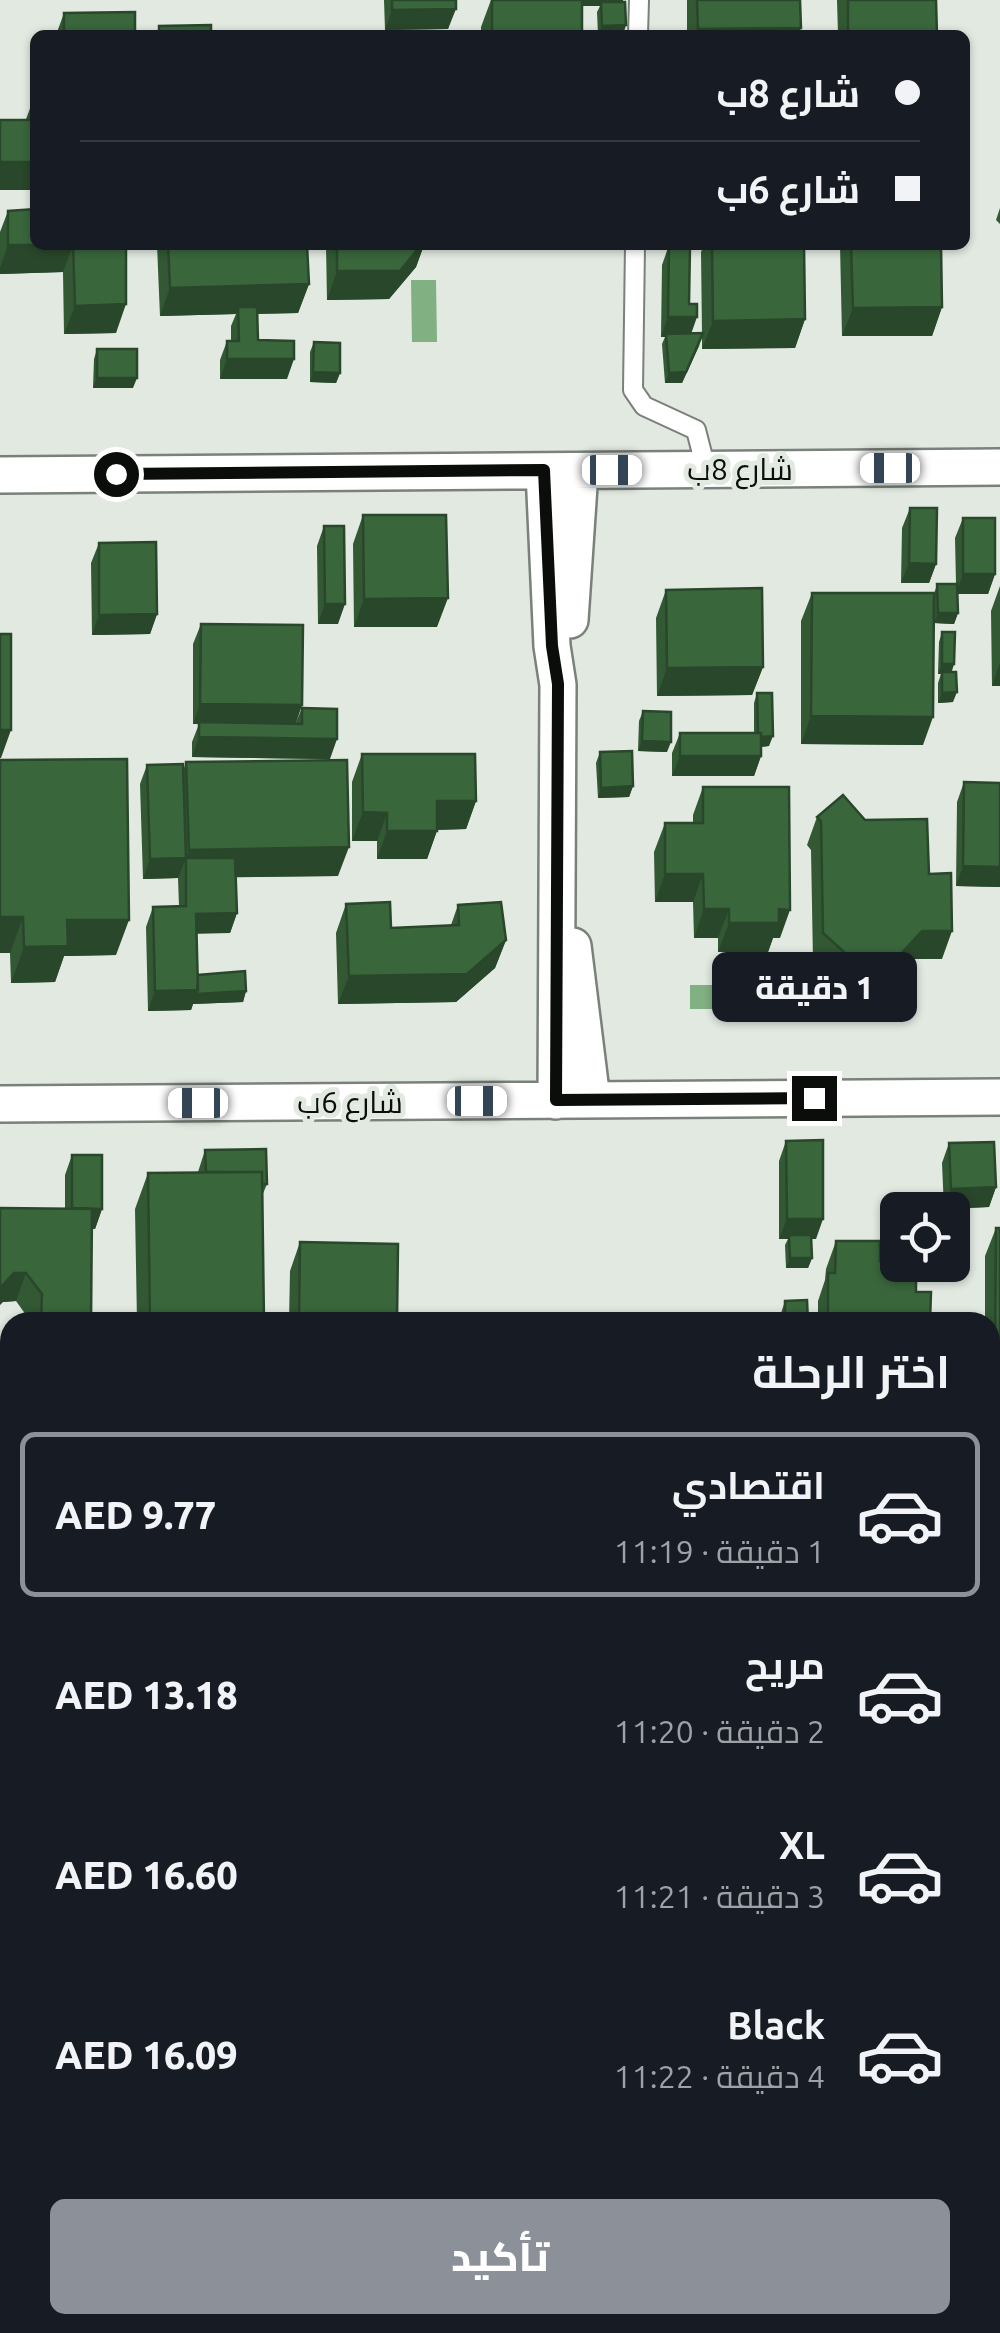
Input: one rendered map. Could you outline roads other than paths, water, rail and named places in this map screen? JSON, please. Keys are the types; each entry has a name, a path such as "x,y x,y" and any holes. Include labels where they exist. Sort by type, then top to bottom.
{"street":[{"name":"شارع 8ب","path":"0,475 1000,467"},
{"path":"544,470 552,646 558,684 556,1100"},
{"path":"558,684 570,628 580,470"},
{"path":"559,887 573,944 592,1100"},
{"name":"شارع 6ب","path":"0,1104 1000,1097"}],"lane":[{"path":"638,30 639,0"},
{"path":"636,250 633,390 644,406 696,430 706,470"}]}
